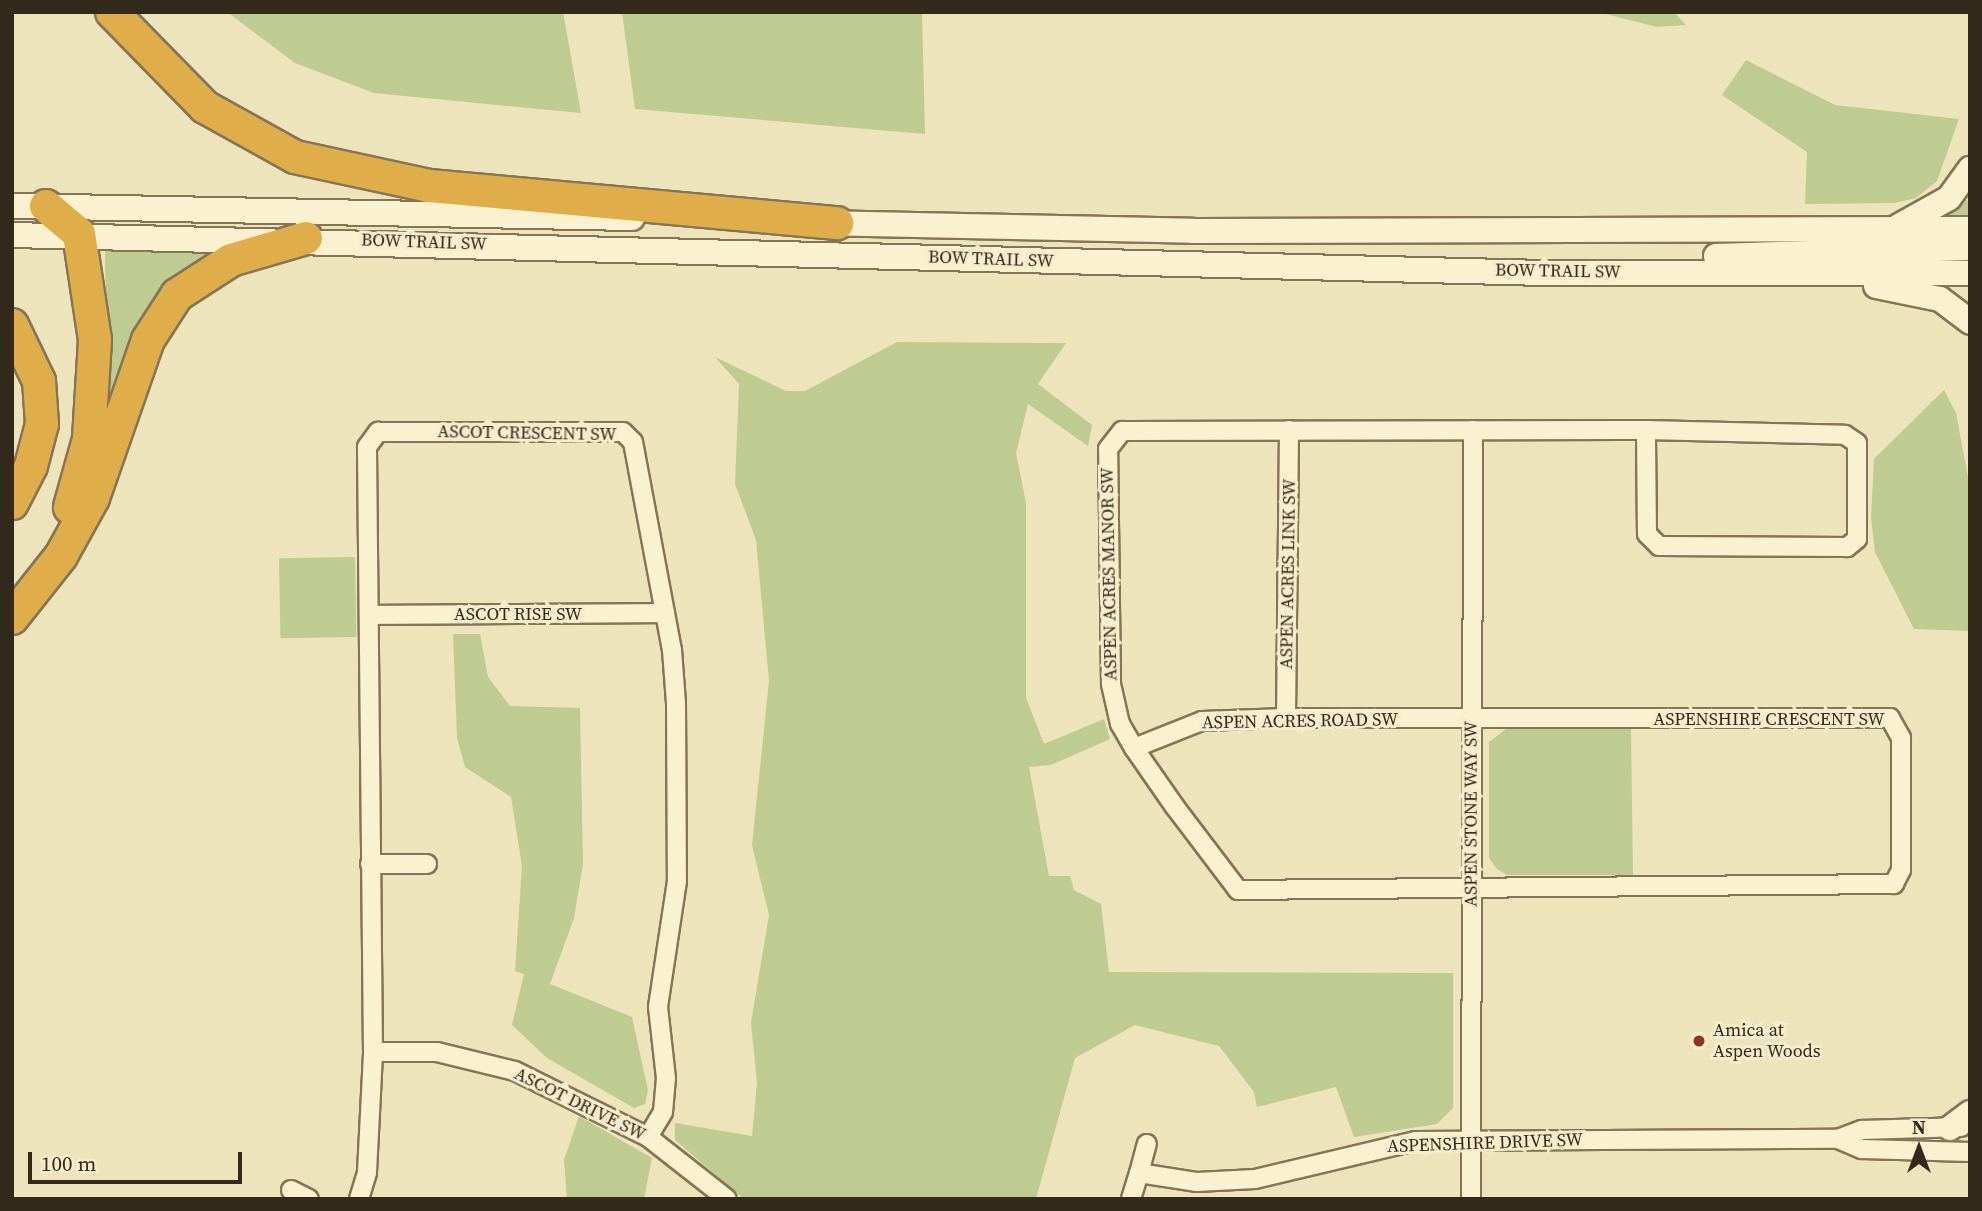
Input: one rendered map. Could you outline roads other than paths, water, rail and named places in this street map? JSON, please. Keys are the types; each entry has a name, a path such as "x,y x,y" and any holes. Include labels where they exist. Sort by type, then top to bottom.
{"highway":[{"path":"112,12 205,107 295,157 429,186 837,223"},
{"path":"12,618 68,514 89,439 95,340 79,234 46,206"},
{"path":"12,618 61,556 93,498 148,340 177,295 209,270 306,238"},
{"path":"12,325 39,381 41,424 32,466 12,503"}],"main road":[{"path":"1888,230 1934,209 1970,169"},
{"name":"BOW TRAIL SW","path":"12,206 1193,231 1970,229"},
{"name":"BOW TRAIL SW","path":"12,236 79,234 306,238 1185,265 1450,267 1540,273 1970,273"},
{"path":"1450,267 1970,248"},
{"path":"1540,273 1625,281 1883,286 1940,299 1970,322"}],"street":[{"name":"ASPEN ACRES MANOR SW","path":"1472,887 1238,890 1134,748 1116,713 1111,684 1110,442 1131,430 1646,430 1850,436 1857,443 1857,540 1847,547 1659,546 1647,534 1646,430"},
{"name":"ASPEN ACRES LINK SW","path":"1286,718 1289,430"},
{"name":"ASPEN STONE WAY SW","path":"1471,1199 1473,430"},
{"name":"ASCOT CRESCENT SW","path":"359,1199 368,1161 373,1052 370,864 371,615 367,447 377,432 623,432 633,442 665,613 676,703 677,881 658,1007 666,1078 663,1112 648,1137"},
{"name":"ASCOT RISE SW","path":"371,615 665,613"},
{"name":"ASPEN ACRES ROAD SW","path":"1134,748 1202,721 1286,718 1471,719"},
{"name":"ASPENSHIRE CRESCENT SW","path":"1471,719 1890,718 1902,738 1902,870 1892,886 1472,887"},
{"path":"370,864 427,863"},
{"name":"ASCOT DRIVE SW","path":"373,1052 437,1052 484,1061 554,1088 648,1137 727,1199"},
{"name":"ASPENSHIRE DRIVE SW","path":"1139,1172 1197,1182 1255,1179 1374,1146 1471,1140 1838,1139 1863,1130 1963,1123"},
{"name":"ASPENSHIRE DRIVE SW","path":"1838,1139 1863,1149 1970,1152"},
{"path":"1131,1199 1147,1143"},
{"path":"291,1190 309,1199"}],"place":[{"name":"Amica at Aspen Woods","path":"1699,1041"}]}
